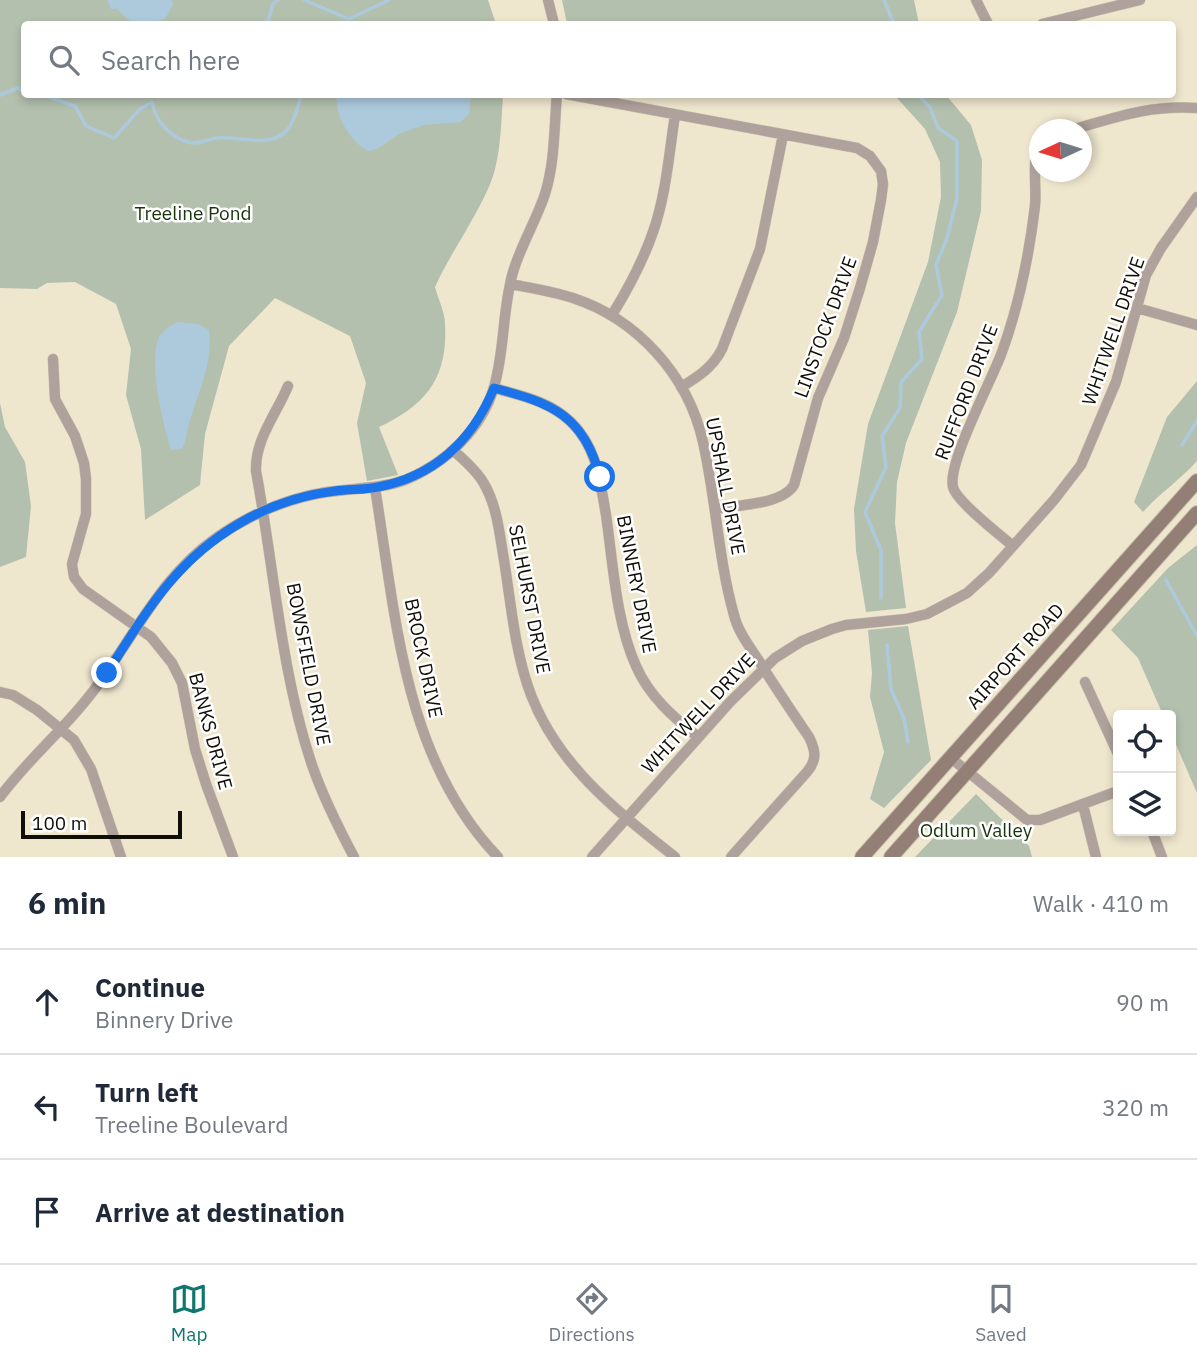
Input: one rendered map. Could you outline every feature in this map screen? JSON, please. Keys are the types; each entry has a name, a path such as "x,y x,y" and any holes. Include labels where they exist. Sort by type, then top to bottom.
{"main road":[{"name":"AIRPORT ROAD","path":"862,857 1197,481"},
{"name":"AIRPORT ROAD","path":"891,857 1197,513"}],"street":[{"path":"548,0 553,21"},
{"path":"976,0 986,21"},
{"path":"1054,21 1140,0"},
{"path":"0,797 100,682 168,582 188,560 215,539 263,512 316,494 375,488 412,477 454,451 475,424 494,388 510,284 522,246 548,185 557,98"},
{"name":"LINSTOCK DRIVE","path":"587,98 864,151 881,171 881,200 864,276 844,338 818,398 794,485 790,491 776,499 715,509"},
{"path":"1092,124 1144,110 1167,107 1197,108"},
{"path":"612,315 637,271 653,231 661,201 675,115"},
{"path":"681,387 712,365 726,339 760,249 783,135"},
{"name":"RUFFORD DRIVE","path":"1013,546 957,496 952,478 963,444 1003,351 1022,283 1034,214 1035,182"},
{"name":"WHITWELL DRIVE","path":"592,857 698,737 763,668 785,650 846,625 906,619 945,607 975,587 1013,546 1081,465 1116,382 1146,275 1197,197"},
{"name":"UPSHALL DRIVE","path":"510,284 562,295 612,315 653,350 681,387 702,438 734,616 741,633 809,737 814,747 815,760 731,857"},
{"path":"1138,308 1197,325"},
{"name":"BANKS DRIVE","path":"53,359 55,399 75,436 86,479 86,514 72,571 83,589 159,646 178,673 195,749 233,857"},
{"name":"BOWSFIELD DRIVE","path":"288,386 257,451 256,471 291,682 304,737 323,793 354,857"},
{"name":"BINNERY DRIVE","path":"494,388 541,401 569,420 586,440 600,477 622,617 636,668 658,702 698,737"},
{"name":"SELHURST DRIVE","path":"454,451 480,476 494,506 521,660 536,706 552,737 574,769 626,818 675,857"},
{"name":"BROCK DRIVE","path":"375,488 406,673 418,722 447,790 471,826 498,857"},
{"path":"1085,682 1113,743"},
{"path":"0,692 13,695 74,740 91,769 121,857"},
{"path":"951,758 1027,820 1040,820 1113,793"},
{"path":"1083,805 1096,857"},
{"path":"1154,836 1162,857"}],"green space":[{"name":"Treeline Pond","path":"0,0 488,0 495,21 21,21 21,98 503,98 500,144 492,180 435,287 445,324 443,360 438,375 431,388 410,409 379,427 398,475 367,481 357,423 366,383 350,336 275,298 229,346 205,434 200,485 145,520 141,449 126,395 131,349 116,304 75,282 47,283 37,289 0,288"},
{"path":"562,0 914,0 918,21 566,21"},
{"path":"897,98 948,98 971,125 982,160 981,211 957,312 906,443 897,482 895,523 906,608 866,612 856,551 854,509 868,424 928,262 941,197 940,162 925,129"},
{"path":"1197,381 1197,461 1143,512 1134,502 1167,417"},
{"path":"0,403 5,427 25,462 31,506 26,557 0,567"},
{"path":"1197,545 1197,793 1176,745 1176,710 1161,710 1138,658 1111,630 1168,568"},
{"path":"908,626 931,760 884,808 870,799 884,752 870,697 872,673 868,630"},
{"name":"Odlum Valley","path":"976,794 1029,846 1032,857 915,857"}],"water":[{"path":"107,0 172,0 173,5 165,19 158,21 130,21 117,9 111,9"},
{"path":"337,98 471,98 469,114 461,122 424,125 399,134 377,149 368,151 349,134"},
{"path":"178,322 198,324 209,330 210,342 205,374 184,445 182,449 171,450 158,395 155,365 161,334"}],"waterway":[{"path":"268,21 273,4 278,0"},
{"path":"304,0 349,19 389,0"},
{"path":"884,0 893,21"},
{"path":"0,95 21,89"},
{"path":"52,98 75,106 86,126 114,138 140,109 152,102 161,123 171,134 192,143 218,138 263,140 280,136 292,123 301,98"},
{"path":"881,598 881,550 865,512 886,467 882,436 900,408 901,382 922,359 919,332 942,295 936,265 947,238 957,199 957,141 938,128 930,107 921,98"},
{"path":"1182,445 1197,421"},
{"path":"1166,580 1197,636"},
{"path":"887,645 891,689 904,719 908,742"}],"route":[{"path":"107,673 168,582 188,560 215,539 242,522 278,505 325,492 375,488 403,481 421,472 454,451 484,410 494,388 541,401 569,420 592,451 600,477"}]}
